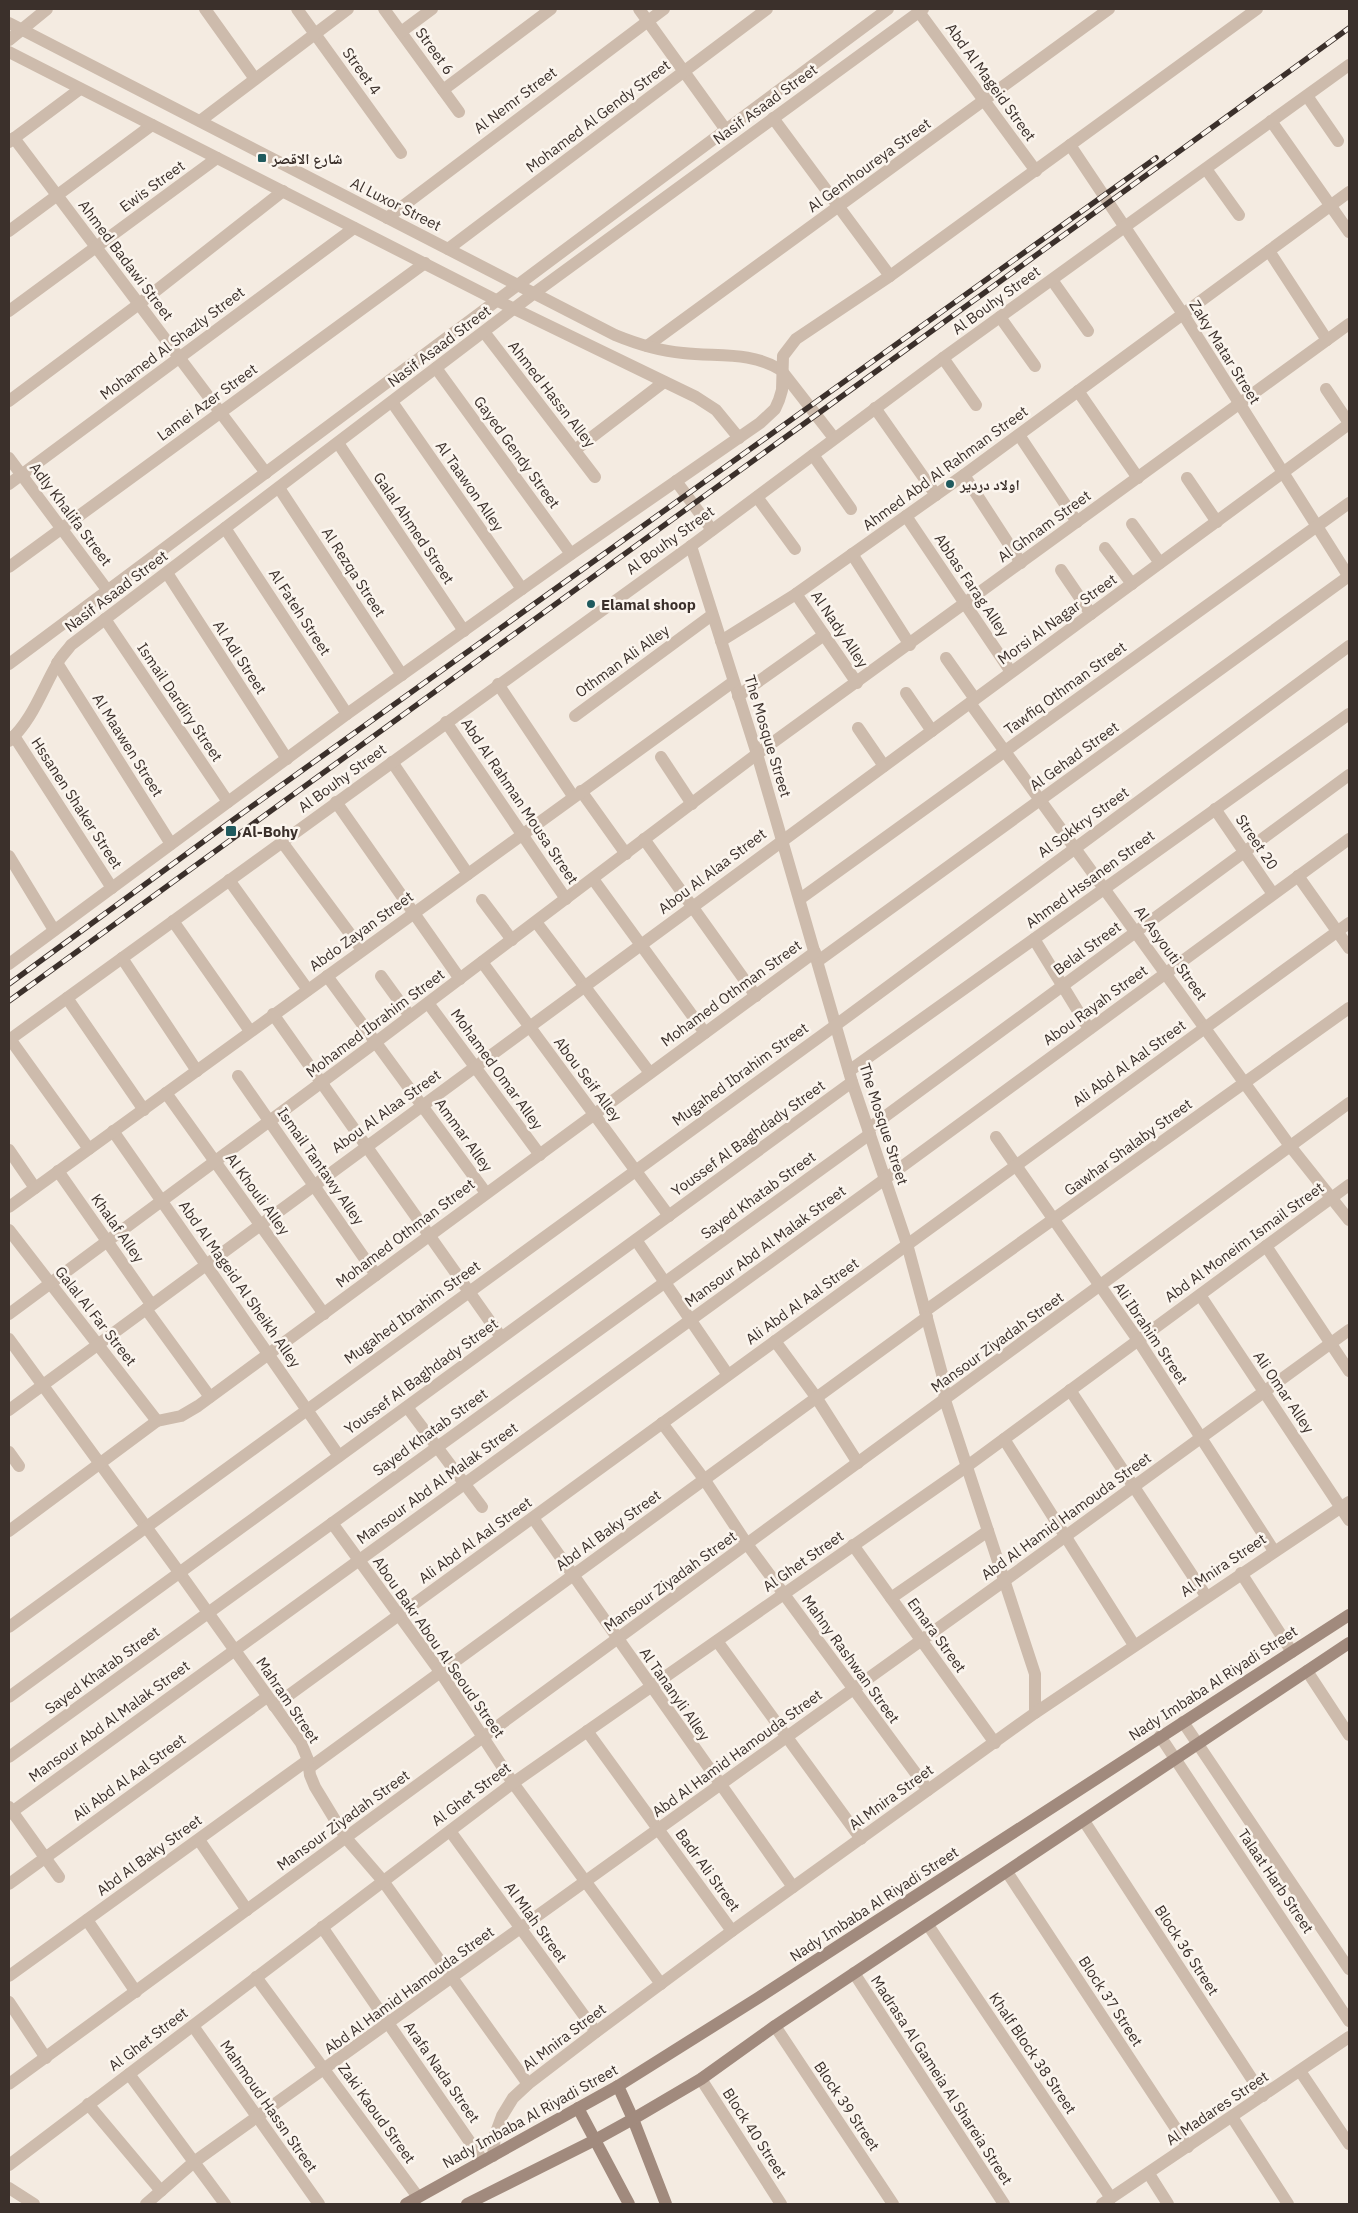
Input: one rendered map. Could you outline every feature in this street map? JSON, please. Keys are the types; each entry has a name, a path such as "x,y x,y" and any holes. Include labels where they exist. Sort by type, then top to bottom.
{"main road":[{"name":"Nady Imbaba Al Riyadi Street","path":"406,2204 618,2086 758,1998 1349,1615"},
{"path":"467,2204 595,2140 701,2079 775,2026 1176,1760 1349,1642"},
{"path":"618,2086 666,2204"},
{"path":"578,2108 629,2204"}],"street":[{"path":"9,40 47,9"},
{"path":"205,9 255,79"},
{"name":"Street 4","path":"297,9 401,153"},
{"path":"200,122 348,9"},
{"name":"Street 6","path":"384,9 459,112"},
{"path":"401,32 432,9"},
{"path":"443,90 551,9"},
{"path":"639,9 726,130"},
{"name":"Al Nemr Street","path":"387,218 664,9"},
{"name":"Mohamed Al Gendy Street","path":"448,249 767,9"},
{"name":"Nasif Asaad Street","path":"9,664 888,9"},
{"name":"Al Gemhoureya Street","path":"647,346 1109,9"},
{"path":"9,964 347,714 571,554 768,417 775,409 782,390 781,370 783,356 796,339 890,276 1256,9"},
{"name":"Nasif Asaad Street","path":"12,739 26,722 47,686 57,663 72,645 533,294 922,10"},
{"name":"Abd Al Mageid Street","path":"922,10 1036,171"},
{"name":"Al Luxor Street","path":"9,23 615,335 647,346 680,353 750,357 766,362 781,370"},
{"path":"9,52 498,301 702,400 716,410 739,438"},
{"name":"Al Bouhy Street","path":"10,1040 498,684 691,546 943,358 1349,65"},
{"path":"11,140 80,89"},
{"path":"1307,96 1338,141"},
{"path":"773,118 890,276"},
{"path":"1271,122 1349,232"},
{"path":"9,231 152,125"},
{"name":"Ahmed Badawi Street","path":"11,140 57,196 266,473"},
{"name":"Zaky Matar Street","path":"1070,146 1183,314 1349,577"},
{"name":"Ewis Street","path":"9,311 217,158"},
{"path":"1206,169 1240,215"},
{"path":"9,401 139,304 283,192"},
{"name":"Ahmed Abd Al Rahman Street","path":"721,641 796,594 964,476 1349,192"},
{"name":"Mohamed Al Shazly Street","path":"9,484 354,228"},
{"path":"1269,251 1327,340"},
{"name":"Lamei Azer Street","path":"9,568 424,263"},
{"path":"1052,280 1088,331"},
{"path":"1000,317 1035,366"},
{"name":"Al Ghnam Street","path":"758,754 1349,324"},
{"name":"Ahmed Hassn Alley","path":"484,332 595,477"},
{"path":"943,358 976,405"},
{"name":"Gayed Gendy Street","path":"436,368 571,554"},
{"path":"781,370 834,438"},
{"path":"575,450 664,382"},
{"path":"1326,389 1349,423"},
{"path":"1078,391 1138,478"},
{"name":"Al Taawon Alley","path":"392,402 522,589"},
{"path":"876,408 936,495"},
{"name":"Morsi Al Nagar Street","path":"782,839 1160,564 1349,423"},
{"path":"1019,435 1077,522"},
{"name":"Galal Ahmed Street","path":"338,443 464,631"},
{"path":"813,455 850,510"},
{"name":"Adly Khalifa Street","path":"9,458 108,591"},
{"path":"964,476 1021,563"},
{"path":"1187,478 1217,522"},
{"path":"676,481 712,530"},
{"name":"Al Rezqa Street","path":"279,488 402,675"},
{"path":"757,497 795,549"},
{"name":"Tawfiq Othman Street","path":"800,899 1349,503"},
{"name":"Abbas Farag Alley","path":"906,516 1012,672"},
{"path":"1132,524 1160,564"},
{"name":"Al Fateh Street","path":"225,528 347,714"},
{"name":"The Mosque Street","path":"691,546 733,682 758,754 851,1077 907,1244 942,1374 945,1400 1035,1674 1035,1713"},
{"path":"1105,548 1132,584"},
{"path":"852,554 910,645"},
{"path":"1061,570 1091,614"},
{"name":"Al Adl Street","path":"167,573 287,759"},
{"name":"Al Gehad Street","path":"816,956 1040,800 1349,577"},
{"name":"Al Nady Alley","path":"796,594 857,683"},
{"name":"Othman Ali Alley","path":"575,716 712,615"},
{"name":"Ismail Dardiry Street","path":"105,620 228,802"},
{"path":"738,696 824,635"},
{"name":"Al Sokkry Street","path":"836,1024 1349,646"},
{"path":"946,658 972,701"},
{"name":"Al Maawen Street","path":"57,663 171,844"},
{"name":"Abdo Zayan Street","path":"9,1207 733,682"},
{"path":"498,684 577,794 626,854"},
{"path":"906,693 932,731"},
{"name":"Al Asyouti Street","path":"972,701 1005,751 1244,1084 1349,1220"},
{"name":"Ahmed Hssanen Street","path":"851,1077 1034,940 1349,714"},
{"name":"Abd Al Rahman Mousa Street","path":"446,722 566,899"},
{"path":"858,728 884,766"},
{"name":"Hssanen Shaker Street","path":"12,739 112,888"},
{"name":"Mohamed Ibrahim Street","path":"9,1314 376,1042 758,754"},
{"path":"660,756 692,804"},
{"path":"392,762 468,874"},
{"name":"Belal Street","path":"869,1132 1244,851 1349,775"},
{"path":"336,802 460,979"},
{"name":"Street 20","path":"1215,809 1273,894"},
{"name":"Abou Al Alaa Street","path":"9,1410 782,839"},
{"name":"Abou Rayah Street","path":"885,1179 1349,839"},
{"path":"644,840 756,996"},
{"path":"282,842 362,950"},
{"path":"9,856 54,930"},
{"path":"1298,876 1349,948"},
{"path":"593,879 705,1033"},
{"path":"229,880 308,990"},
{"path":"482,900 512,940"},
{"path":"173,921 250,1031"},
{"path":"536,922 650,1073"},
{"name":"Ali Abd Al Aal Street","path":"9,1884 271,1701 399,1615 1349,923"},
{"path":"1034,940 1090,1029"},
{"name":"Mohamed Othman Street","path":"9,1531 157,1421 181,1416 269,1355 650,1073 756,996 816,956"},
{"path":"122,958 197,1070"},
{"name":"Abou Seif Alley","path":"482,962 669,1216"},
{"name":"Ammar Alley","path":"327,976 486,1193"},
{"path":"381,976 410,1016"},
{"path":"67,998 144,1110"},
{"name":"Mohamed Omar Alley","path":"428,1003 540,1155"},
{"name":"Gawhar Shalaby Street","path":"926,1314 1349,1008"},
{"path":"273,1014 501,1337"},
{"name":"Mugahed Ibrahim Street","path":"9,1626 836,1024"},
{"path":"10,1040 89,1149"},
{"name":"Ismail Tantawy Alley","path":"238,1076 376,1275"},
{"name":"Youssef Al Baghdady Street","path":"9,1697 669,1216 851,1077"},
{"name":"Al Khouli Alley","path":"166,1093 324,1314"},
{"name":"Mansour Ziyadah Street","path":"9,2084 1349,1103"},
{"name":"Abd Al Mageid Al Sheikh Alley","path":"113,1131 339,1456"},
{"name":"Sayed Khatab Street","path":"9,1757 869,1132"},
{"name":"Ali Ibrahim Street","path":"996,1137 1138,1340 1274,1551"},
{"path":"9,1150 35,1188"},
{"name":"Khalaf Alley","path":"58,1171 107,1241 210,1397"},
{"name":"Mansour Abd Al Malak Street","path":"10,1811 885,1179"},
{"name":"Abd Al Moneim Ismail Street","path":"966,1467 1349,1185"},
{"name":"Galal Al Far Street","path":"9,1230 157,1421"},
{"path":"636,1240 728,1375"},
{"path":"1266,1246 1349,1371"},
{"name":"Ali Omar Alley","path":"1200,1294 1264,1391 1345,1505 1349,1520"},
{"name":"Abd Al Baky Street","path":"9,1976 199,1840 441,1672 704,1480 926,1314"},
{"name":"Abd Al Hamid Hamouda Street","path":"146,2204 194,2162 521,1929 1349,1330"},
{"name":"Mahram Street","path":"9,1339 180,1572 301,1743 315,1787 346,1838 382,1881 528,2084"},
{"path":"775,1341 816,1397 858,1463"},
{"path":"1070,1390 1206,1596"},
{"path":"407,1407 482,1508"},
{"name":"Mahny Rashwan Street","path":"662,1423 704,1480 747,1544 928,1790"},
{"path":"1004,1439 1134,1645"},
{"path":"9,1452 19,1466"},
{"name":"Al Ghet Street","path":"9,2165 513,1783 966,1467"},
{"name":"Al Mnira Street","path":"488,2158 502,2116 513,2098 528,2084 596,2032 732,1931 1035,1713 1206,1596 1345,1505"},
{"name":"Al Tananyli Alley","path":"533,1518 650,1687 793,1887"},
{"name":"Abou Bakr Abou Al Seoud Street","path":"332,1522 441,1672 513,1783 660,1984"},
{"path":"891,1598 988,1531"},
{"name":"Emara Street","path":"853,1546 994,1743"},
{"path":"1241,1573 1292,1652"},
{"path":"717,1641 862,1839"},
{"path":"1307,1671 1349,1735"},
{"name":"Talaat Harb Street","path":"1183,1722 1349,1970"},
{"name":"Badr Ali Street","path":"587,1731 732,1931"},
{"name":"Talaat Harb Street","path":"1160,1736 1349,2021"},
{"path":"10,1811 59,1877"},
{"name":"Block 36 Street","path":"1084,1821 1263,2096"},
{"name":"Al Mlah Street","path":"450,1831 596,2032"},
{"path":"199,1840 247,1910"},
{"name":"Block 37 Street","path":"1007,1872 1188,2147"},
{"path":"87,1920 136,1992"},
{"name":"Khalf Block 38 Street","path":"928,1925 1107,2201"},
{"name":"Arafa Nada Street","path":"322,1927 389,2024 488,2158"},
{"name":"Madrasa Al Gameia Al Shareia Street","path":"854,1973 1004,2204"},
{"name":"Zaki Kaoud Street","path":"256,1977 418,2197"},
{"path":"9,2002 46,2058"},
{"name":"Mahmoud Hassn Street","path":"193,2026 319,2204"},
{"name":"Block 39 Street","path":"775,2026 893,2204"},
{"name":"Al Madares Street","path":"1107,2201 1349,2036"},
{"path":"1300,2071 1349,2144"},
{"path":"129,2074 225,2204"},
{"name":"Block 40 Street","path":"701,2079 781,2204"},
{"path":"88,2104 161,2191"},
{"path":"1232,2117 1288,2204"},
{"path":"1149,2174 1168,2204"},
{"path":"9,2188 34,2204"}],"railway":[{"path":"9,1001 1349,28"},
{"path":"9,984 226,825 1156,158"}],"place":[{"name":"شارع الاقصر","path":"262,158"},
{"name":"اولاد دردير","path":"950,484"},
{"name":"Elamal shoop","path":"591,604"},
{"name":"Al-Bohy","path":"231,831"}]}
